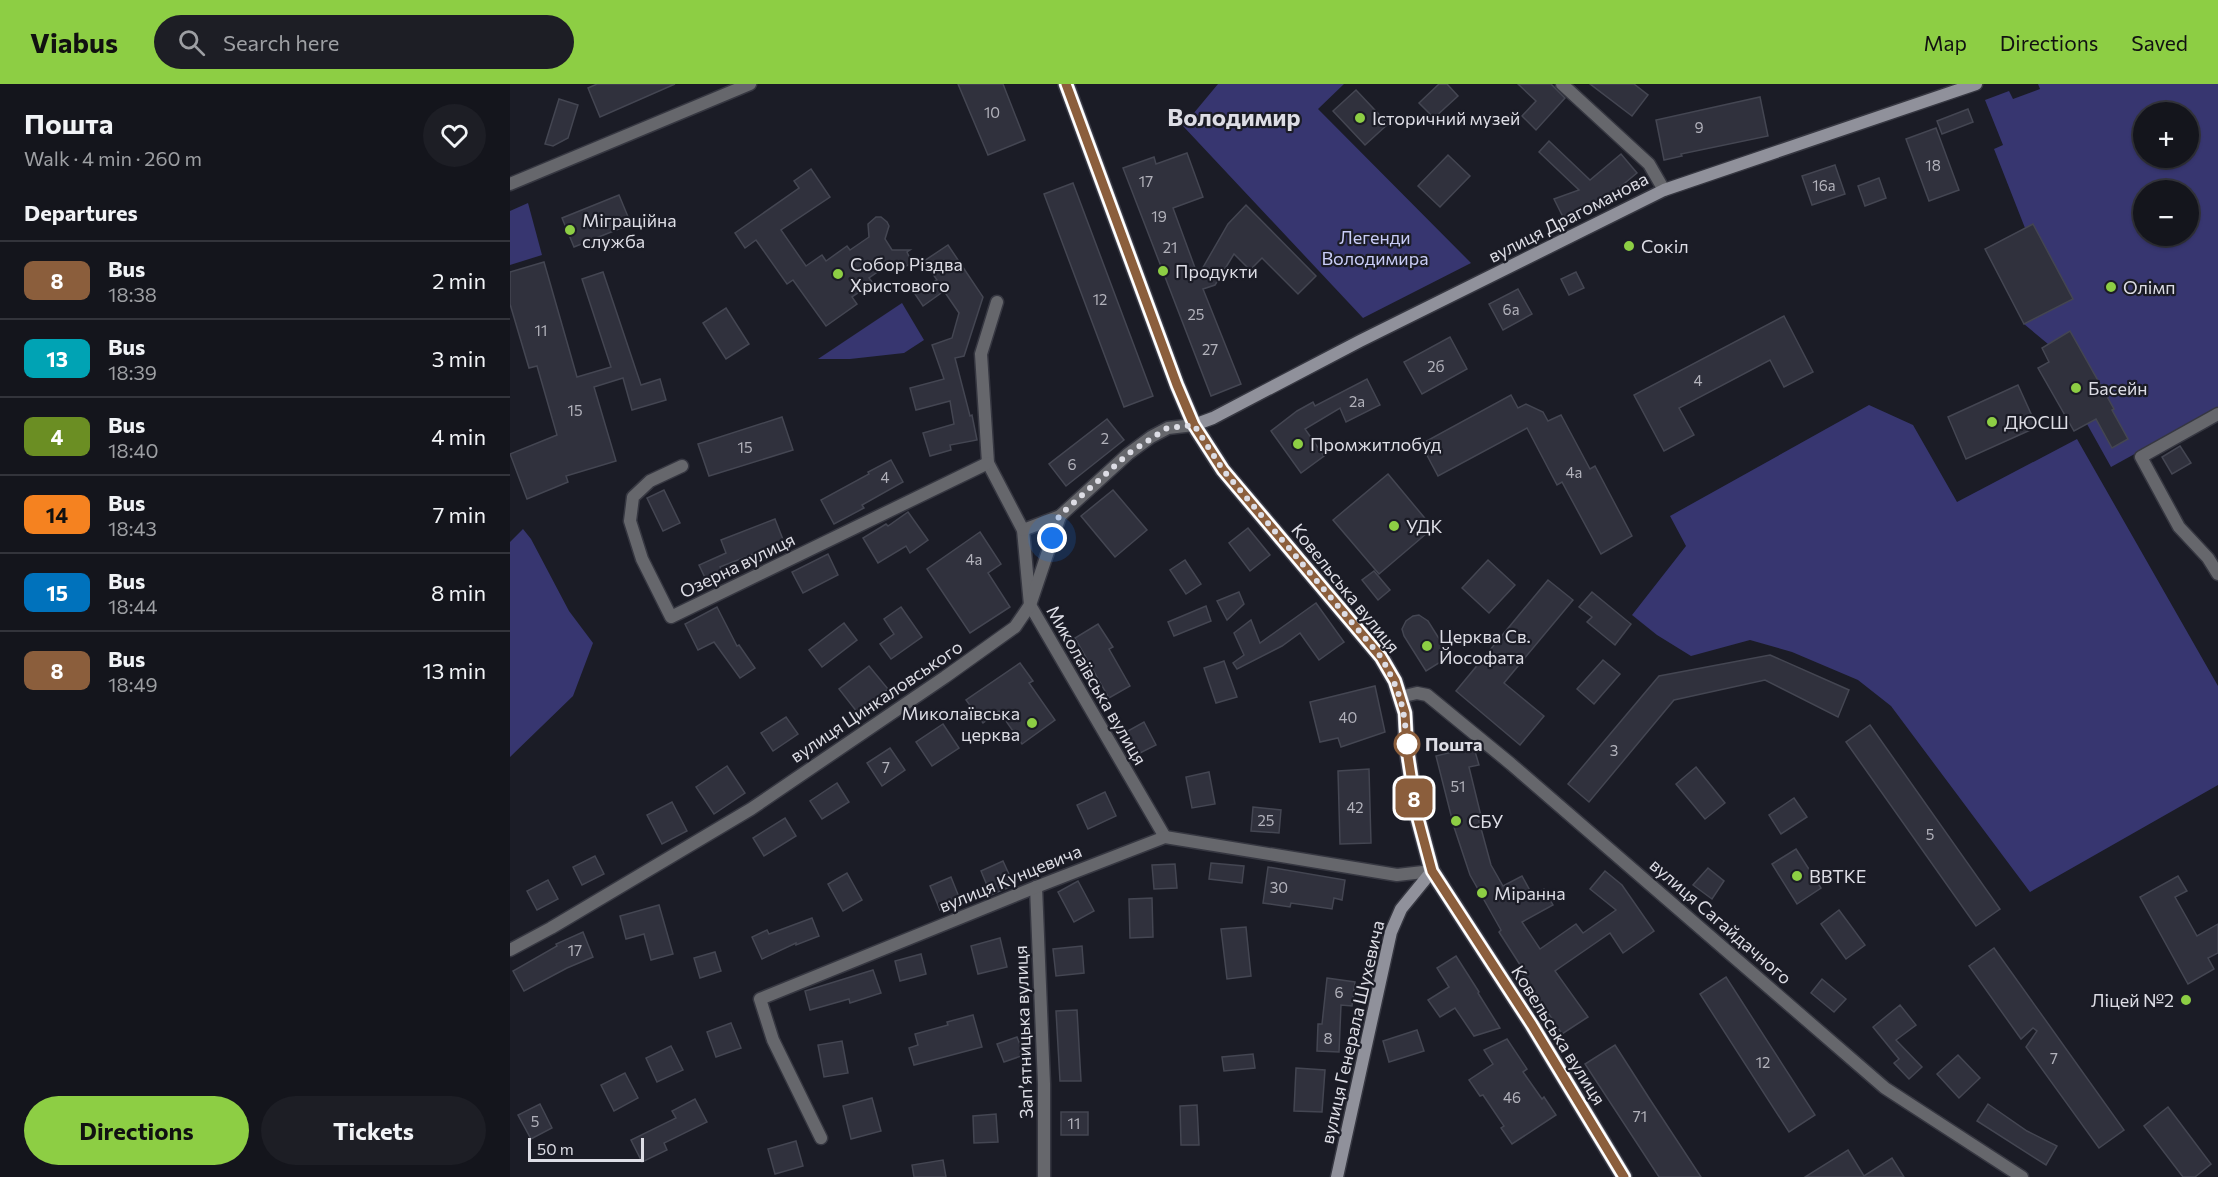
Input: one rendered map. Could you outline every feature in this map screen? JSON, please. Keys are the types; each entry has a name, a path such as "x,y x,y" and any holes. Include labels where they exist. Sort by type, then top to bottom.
{"main road":[{"name":"Ковельська вулиця","path":"1066,84 1177,385 1194,425 1223,470 1381,657 1395,681 1405,713 1407,750 1417,815 1432,871 1532,1025 1624,1177"}],"street":[{"path":"510,184 750,84"},
{"path":"1562,84 1649,164 1664,190"},
{"name":"вулиця Драгоманова","path":"1194,425 1213,418 1360,341 1664,190 1976,84"},
{"name":"Миколаївська вулиця","path":"997,302 981,354 988,463 1023,530 1030,604 1165,837"},
{"path":"2218,414 2141,457 2179,527 2208,558 2218,574"},
{"name":"вулиця Цинкаловського","path":"510,950 751,809 1015,627 1030,604 1059,516 1128,454 1151,437 1167,428 1194,425"},
{"name":"Озерна вулиця","path":"682,466 650,481 633,496 630,521 642,559 671,617 988,463"},
{"path":"1023,530 1059,516"},
{"name":"вулиця Сагайдачного","path":"1400,697 1417,693 1427,695 1520,771 1885,1088 2022,1177"},
{"path":"1165,837 1397,875 1432,871"},
{"name":"вулиця Кунцевича","path":"821,1138 773,1040 760,999 1036,886 1165,837"},
{"name":"вулиця Генерала Шухевича","path":"1337,1177 1391,932 1401,909 1432,871"},
{"name":"Запʼятницька вулиця","path":"1036,886 1044,1084 1044,1177"}],"green space":[{"name":"Легенди Володимира","path":"1218,84 1344,84 1318,109 1471,263 1363,318 1183,126"},
{"name":"Олімп","path":"2038,84 2218,84 2218,408 2111,467 2087,424 2074,431 2038,368 2049,362 2042,348 2048,344 2024,324 1985,249 2025,228 1994,149 2003,145 1985,100 2009,91 2013,99 2040,89"},
{"path":"528,203 542,255 510,265 510,211"},
{"path":"902,303 924,340 904,353 850,359 818,359"},
{"path":"1869,405 1913,425 1957,502 2077,439 2218,686 2218,785 2030,892 1891,706 1858,680 1792,652 1750,640 1691,656 1657,635 1632,615 1686,546 1670,516"},
{"path":"523,529 531,539 569,611 593,643 573,696 510,757 510,542"}],"building":[{"path":"597,84 675,84 600,117 588,88"},
{"path":"958,84 1003,84 1025,140 988,155"},
{"path":"1439,84 1447,84 1458,96 1434,118 1419,103"},
{"path":"1518,84 1551,84 1565,98 1536,130 1522,116 1536,101"},
{"path":"1590,84 1634,84 1648,95 1632,116"},
{"name":"Історичний музей","path":"1356,90 1388,124 1365,145 1333,111"},
{"path":"1760,97 1768,136 1681,154 1682,156 1664,160 1656,120"},
{"path":"559,99 578,105 568,138 553,146 545,144"},
{"path":"1968,109 1973,122 1942,134 1937,121"},
{"path":"1936,128 1959,190 1929,201 1906,139"},
{"path":"1549,141 1590,180 1621,154 1637,173 1609,196 1563,217 1554,199 1579,190 1539,152"},
{"path":"1187,153 1203,197 1173,208 1198,276 1228,224 1246,205 1316,276 1298,294 1262,258 1250,270 1234,254 1215,285 1203,289 1241,384 1211,396 1123,168 1154,157 1156,164"},
{"path":"1448,155 1470,176 1440,207 1418,186"},
{"path":"1835,165 1845,194 1812,205 1802,176"},
{"path":"811,169 830,197 781,230 806,266 822,255 826,261 847,246 850,250 869,237 868,224 876,217 881,217 889,226 885,239 892,250 910,250 907,252 912,263 901,269 896,268 892,262 869,278 873,283 852,297 857,304 826,326 793,280 787,284 756,240 745,248 735,233 799,188 794,181"},
{"path":"1879,178 1886,198 1865,206 1858,186"},
{"path":"1073,183 1153,396 1124,407 1044,194"},
{"path":"619,195 631,224 574,247 562,218"},
{"path":"2033,224 2073,299 2024,324 1985,249"},
{"path":"948,245 983,297 964,356 955,358 977,440 950,445 951,450 930,456 923,433 954,424 950,401 916,410 910,388 944,379 932,345 952,338 959,313 944,291 923,306 915,294 937,280 924,261"},
{"path":"544,262 577,377 611,367 582,279 603,272 641,385 660,379 666,400 632,410 623,378 594,387 616,461 566,476 568,482 527,499 510,454 557,435 537,366 529,368 510,304 510,272"},
{"path":"1576,272 1584,288 1569,295 1561,279"},
{"path":"1518,289 1532,314 1503,330 1489,304"},
{"path":"726,308 749,344 726,359 703,323"},
{"path":"1784,316 1813,372 1784,387 1770,360 1679,408 1694,435 1664,451 1634,395"},
{"name":"Басейн","path":"2070,331 2114,409 2112,410 2128,439 2112,448 2096,419 2074,431 2038,368 2049,362 2042,348"},
{"path":"1450,337 1467,369 1422,394 1404,362"},
{"path":"1367,379 1380,405 1346,422 1340,408 1305,429 1324,456 1301,473 1271,431 1313,402 1315,406"},
{"name":"ДЮСШ","path":"2018,385 2037,427 1966,459 1948,417"},
{"path":"1511,395 1518,408 1526,404 1543,412 1548,421 1561,415 1590,469 1595,466 1632,536 1601,554 1562,482 1557,485 1527,428 1438,476 1421,444"},
{"path":"782,417 793,450 709,476 698,444"},
{"path":"1107,419 1124,440 1066,486 1049,464"},
{"path":"2180,446 2191,463 2172,474 2162,457"},
{"path":"891,460 903,482 862,505 864,508 834,524 821,500"},
{"path":"1388,474 1433,528 1379,574 1333,520"},
{"path":"664,490 680,523 663,531 647,498"},
{"path":"1113,490 1147,530 1115,557 1081,516"},
{"path":"908,512 928,540 910,553 906,546 878,563 863,538 886,524 888,526"},
{"path":"775,519 784,542 720,567 725,579 709,586 699,565 726,553 721,540"},
{"path":"1248,528 1270,555 1250,571 1229,543"},
{"path":"980,532 1001,564 988,573 1010,607 970,633 927,569"},
{"path":"828,554 838,575 803,593 792,572"},
{"path":"1185,560 1201,584 1186,594 1170,570"},
{"path":"1488,560 1515,585 1489,613 1462,588"},
{"path":"1374,571 1390,590 1378,600 1362,580"},
{"path":"1548,580 1573,600 1504,683 1544,716 1520,745 1456,691"},
{"path":"1239,592 1244,604 1227,620 1217,601"},
{"path":"1592,592 1631,624 1615,645 1587,622 1592,617 1579,607"},
{"path":"1316,603 1344,642 1319,660 1300,633 1282,646 1237,669 1233,663 1244,655 1234,633 1251,620 1260,643"},
{"path":"1206,606 1211,621 1174,636 1168,622"},
{"path":"717,607 737,646 739,645 755,668 740,678 714,642 698,650 685,624"},
{"path":"901,607 922,637 891,659 880,644 894,634 884,619"},
{"name":"Церква Св. Йософата","path":"1419,615 1428,621 1450,656 1426,671 1402,629 1406,621"},
{"path":"844,623 857,640 822,667 809,650"},
{"path":"1098,624 1113,647 1109,649 1130,686 1109,698 1075,638"},
{"path":"1770,655 1849,690 1838,717 1765,680 1674,700 1589,802 1568,784 1659,676"},
{"path":"1603,660 1620,674 1594,704 1577,689"},
{"path":"1224,661 1237,697 1216,703 1204,668"},
{"path":"1020,663 1033,681 1029,683 1055,720 1022,744 999,711 983,723 966,700"},
{"path":"869,666 888,689 857,712 839,689"},
{"path":"1375,686 1385,732 1341,747 1338,738 1320,742 1310,702"},
{"path":"786,717 798,734 773,751 761,733"},
{"path":"1144,722 1156,745 1138,754 1126,732"},
{"path":"943,724 959,748 932,766 916,742"},
{"path":"1870,725 2000,909 1976,926 1846,742"},
{"path":"890,748 905,770 882,786 867,763"},
{"path":"1474,748 1479,765 1469,767 1482,820 1479,821 1491,865 1503,886 1522,876 1533,896 1544,889 1553,905 1522,922 1540,949 1576,924 1583,933 1616,910 1590,889 1605,871 1622,885 1654,931 1623,953 1610,933 1555,971 1588,1017 1562,1034 1522,973 1524,971 1499,932 1501,930 1470,875 1454,827 1436,756"},
{"path":"727,766 745,793 714,814 696,787"},
{"path":"1696,767 1725,803 1705,819 1676,784"},
{"path":"1369,769 1371,843 1340,844 1338,771"},
{"path":"1209,772 1215,804 1192,808 1186,777"},
{"path":"837,783 849,802 822,819 810,801"},
{"path":"1105,792 1116,816 1088,829 1077,805"},
{"path":"1794,798 1807,817 1781,834 1769,815"},
{"path":"672,802 687,831 662,844 647,815"},
{"path":"1253,807 1281,810 1279,833 1251,831"},
{"path":"785,818 796,836 764,856 753,838"},
{"name":"ВВТКЕ","path":"1796,849 1821,888 1797,904 1772,864"},
{"path":"595,856 604,874 582,885 573,867"},
{"path":"1003,861 1014,885 991,895 981,871"},
{"path":"1211,863 1244,866 1242,883 1209,879"},
{"path":"1175,864 1177,888 1154,889 1152,865"},
{"path":"1268,867 1345,880 1342,900 1334,898 1332,909 1291,903 1290,907 1263,903"},
{"path":"1708,868 1724,881 1712,899 1693,885"},
{"path":"847,873 862,900 843,911 828,884"},
{"path":"2178,876 2187,891 2175,897 2197,936 2218,924 2218,953 2208,958 2214,969 2188,984 2140,897"},
{"path":"951,877 961,902 940,910 930,886"},
{"path":"548,880 558,899 537,910 527,891"},
{"path":"1078,881 1094,911 1074,922 1058,892"},
{"path":"1152,898 1153,937 1130,938 1129,899"},
{"path":"659,905 673,954 651,960 644,934 626,939 620,916"},
{"path":"1839,910 1865,945 1846,959 1821,924"},
{"path":"812,918 819,936 796,945 796,943 762,959 752,937 767,930 769,934"},
{"path":"1246,927 1251,976 1227,979 1221,929"},
{"path":"583,932 593,957 524,991 513,971 557,946 556,944"},
{"path":"1000,938 1007,967 978,974 971,946"},
{"path":"1082,946 1084,973 1056,976 1053,949"},
{"path":"1994,948 2124,1130 2099,1148 2026,1047 2037,1031 2033,1028 2021,1039 1969,966"},
{"path":"715,952 721,971 700,978 694,958"},
{"path":"921,954 926,974 900,981 895,961"},
{"path":"1456,956 1500,1028 1474,1036 1455,1008 1440,1017 1428,1000 1449,987 1437,968"},
{"path":"873,970 881,993 850,1003 849,999 810,1010 805,991"},
{"path":"1726,977 1815,1115 1789,1132 1700,994"},
{"path":"1327,978 1355,982 1352,1006 1341,1005 1339,1052 1317,1051 1318,1024 1322,1024"},
{"path":"1822,979 1846,999 1834,1012 1811,993"},
{"path":"1900,1005 1916,1025 1896,1040 1922,1067 1909,1079 1894,1063 1899,1059 1873,1027"},
{"path":"1077,1010 1081,1081 1060,1081 1056,1011"},
{"path":"973,1015 982,1047 914,1065 909,1048 918,1045 915,1034"},
{"path":"731,1023 741,1048 716,1057 707,1032"},
{"path":"1417,1030 1424,1051 1389,1062 1383,1041"},
{"path":"1017,1037 1024,1055 1004,1062 997,1044"},
{"path":"1507,1039 1527,1069 1523,1072 1556,1115 1512,1144 1501,1128 1504,1126 1483,1095 1480,1096 1469,1080 1493,1064 1484,1050"},
{"path":"842,1041 848,1073 824,1077 818,1045"},
{"path":"1615,1045 1701,1177 1659,1177 1585,1064"},
{"path":"671,1046 683,1070 657,1082 646,1058"},
{"path":"1253,1054 1255,1068 1224,1071 1222,1057"},
{"path":"1958,1055 1980,1078 1959,1098 1937,1074"},
{"path":"1296,1068 1325,1070 1322,1112 1294,1111"},
{"path":"625,1073 638,1098 614,1111 601,1085"},
{"path":"872,1098 881,1131 851,1139 843,1106"},
{"path":"695,1099 707,1122 664,1143 667,1150 642,1162 631,1140 676,1118 672,1111"},
{"path":"540,1104 552,1128 531,1139 518,1115"},
{"path":"1988,1104 2027,1131 2057,1146 2046,1165 1977,1121"},
{"path":"1197,1105 1199,1145 1181,1145 1180,1106"},
{"path":"2168,1107 2211,1164 2195,1177 2183,1177 2144,1126"},
{"path":"1061,1112 1088,1112 1088,1135 1061,1135"},
{"path":"996,1114 998,1142 974,1143 973,1116"},
{"path":"796,1141 803,1166 775,1174 768,1149"},
{"path":"1848,1150 1864,1176 1892,1158 1904,1177 1805,1177"},
{"path":"943,1160 946,1177 914,1177 912,1165"}],"bus line":[{"name":"8","path":"1066,84 1177,385 1194,425 1223,470 1381,657 1395,681 1405,713 1407,750 1417,815 1432,871 1532,1025 1624,1177"}],"place":[{"name":"Історичний музей","path":"1360,118"},
{"name":"Міграційна служба","path":"570,230"},
{"name":"Сокіл","path":"1629,246"},
{"name":"Продукти","path":"1163,271"},
{"name":"Собор Різдва Христового","path":"838,274"},
{"name":"Олімп","path":"2111,287"},
{"name":"Басейн","path":"2076,388"},
{"name":"ДЮСШ","path":"1992,422"},
{"name":"Промжитлобуд","path":"1298,444"},
{"name":"УДК","path":"1394,526"},
{"name":"Церква Св. Йософата","path":"1427,646"},
{"name":"Миколаївська церква","path":"1032,723"},
{"name":"Пошта","path":"1407,744"},
{"name":"СБУ","path":"1456,821"},
{"name":"ВВТКЕ","path":"1797,876"},
{"name":"Міранна","path":"1482,893"},
{"name":"Ліцей №2","path":"2186,1000"}],"district":[{"name":"Володимир","path":"1234,116"}],"route":[{"path":"1052,538 1059,516 1128,454 1167,428 1194,425 1223,470 1381,657 1395,681 1405,713 1407,750 1407,744"}]}
